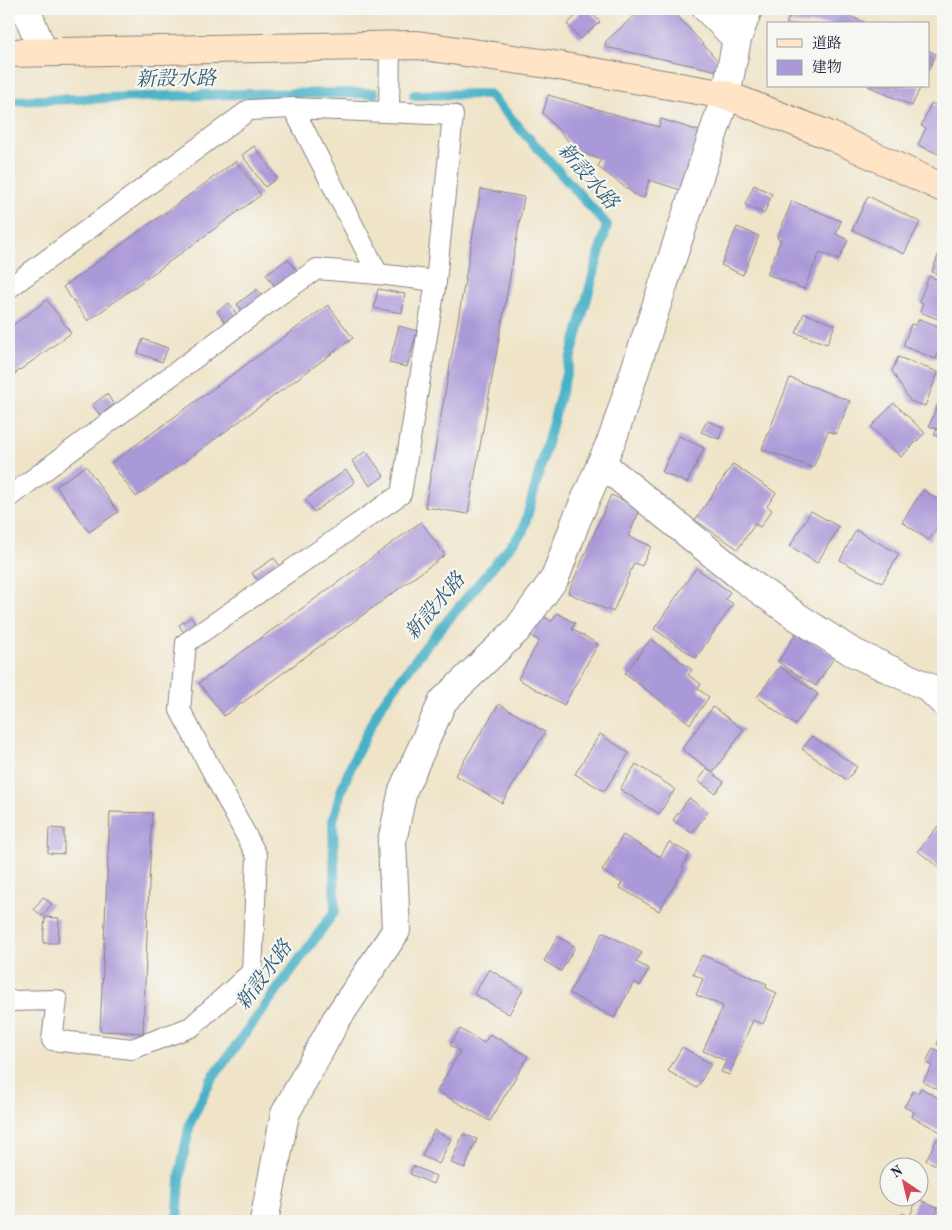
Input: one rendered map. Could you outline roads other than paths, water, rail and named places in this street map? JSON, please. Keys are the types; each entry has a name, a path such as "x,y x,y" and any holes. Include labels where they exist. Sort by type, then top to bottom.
{"street":[{"path":"26,9 43,52"},
{"path":"707,9 737,39"},
{"path":"264,1221 285,1114 336,1020 396,932 392,841 403,790 443,701 517,630 555,578 576,521 613,438 726,95 737,39 748,9"},
{"path":"9,53 417,45 548,64 726,95 831,136 943,188"},
{"path":"602,463 740,576 796,616 852,652 928,687 943,702"}],"lane":[{"path":"389,112 390,45"},
{"path":"293,108 378,274"},
{"path":"9,288 249,110 293,108 452,115 436,281 401,494 186,643 180,710 256,856 252,972 191,1027 132,1049 52,1040 57,1000 9,1001"},
{"path":"9,497 271,300 317,269 436,281"}],"waterway":[{"name":"新設水路","path":"9,101 240,94 374,93"},
{"name":"新設水路","path":"177,1221 181,1168 190,1123 211,1080 335,911 333,821 341,791 354,759 380,707 426,646 523,531 607,225 489,94 414,95"}]}
